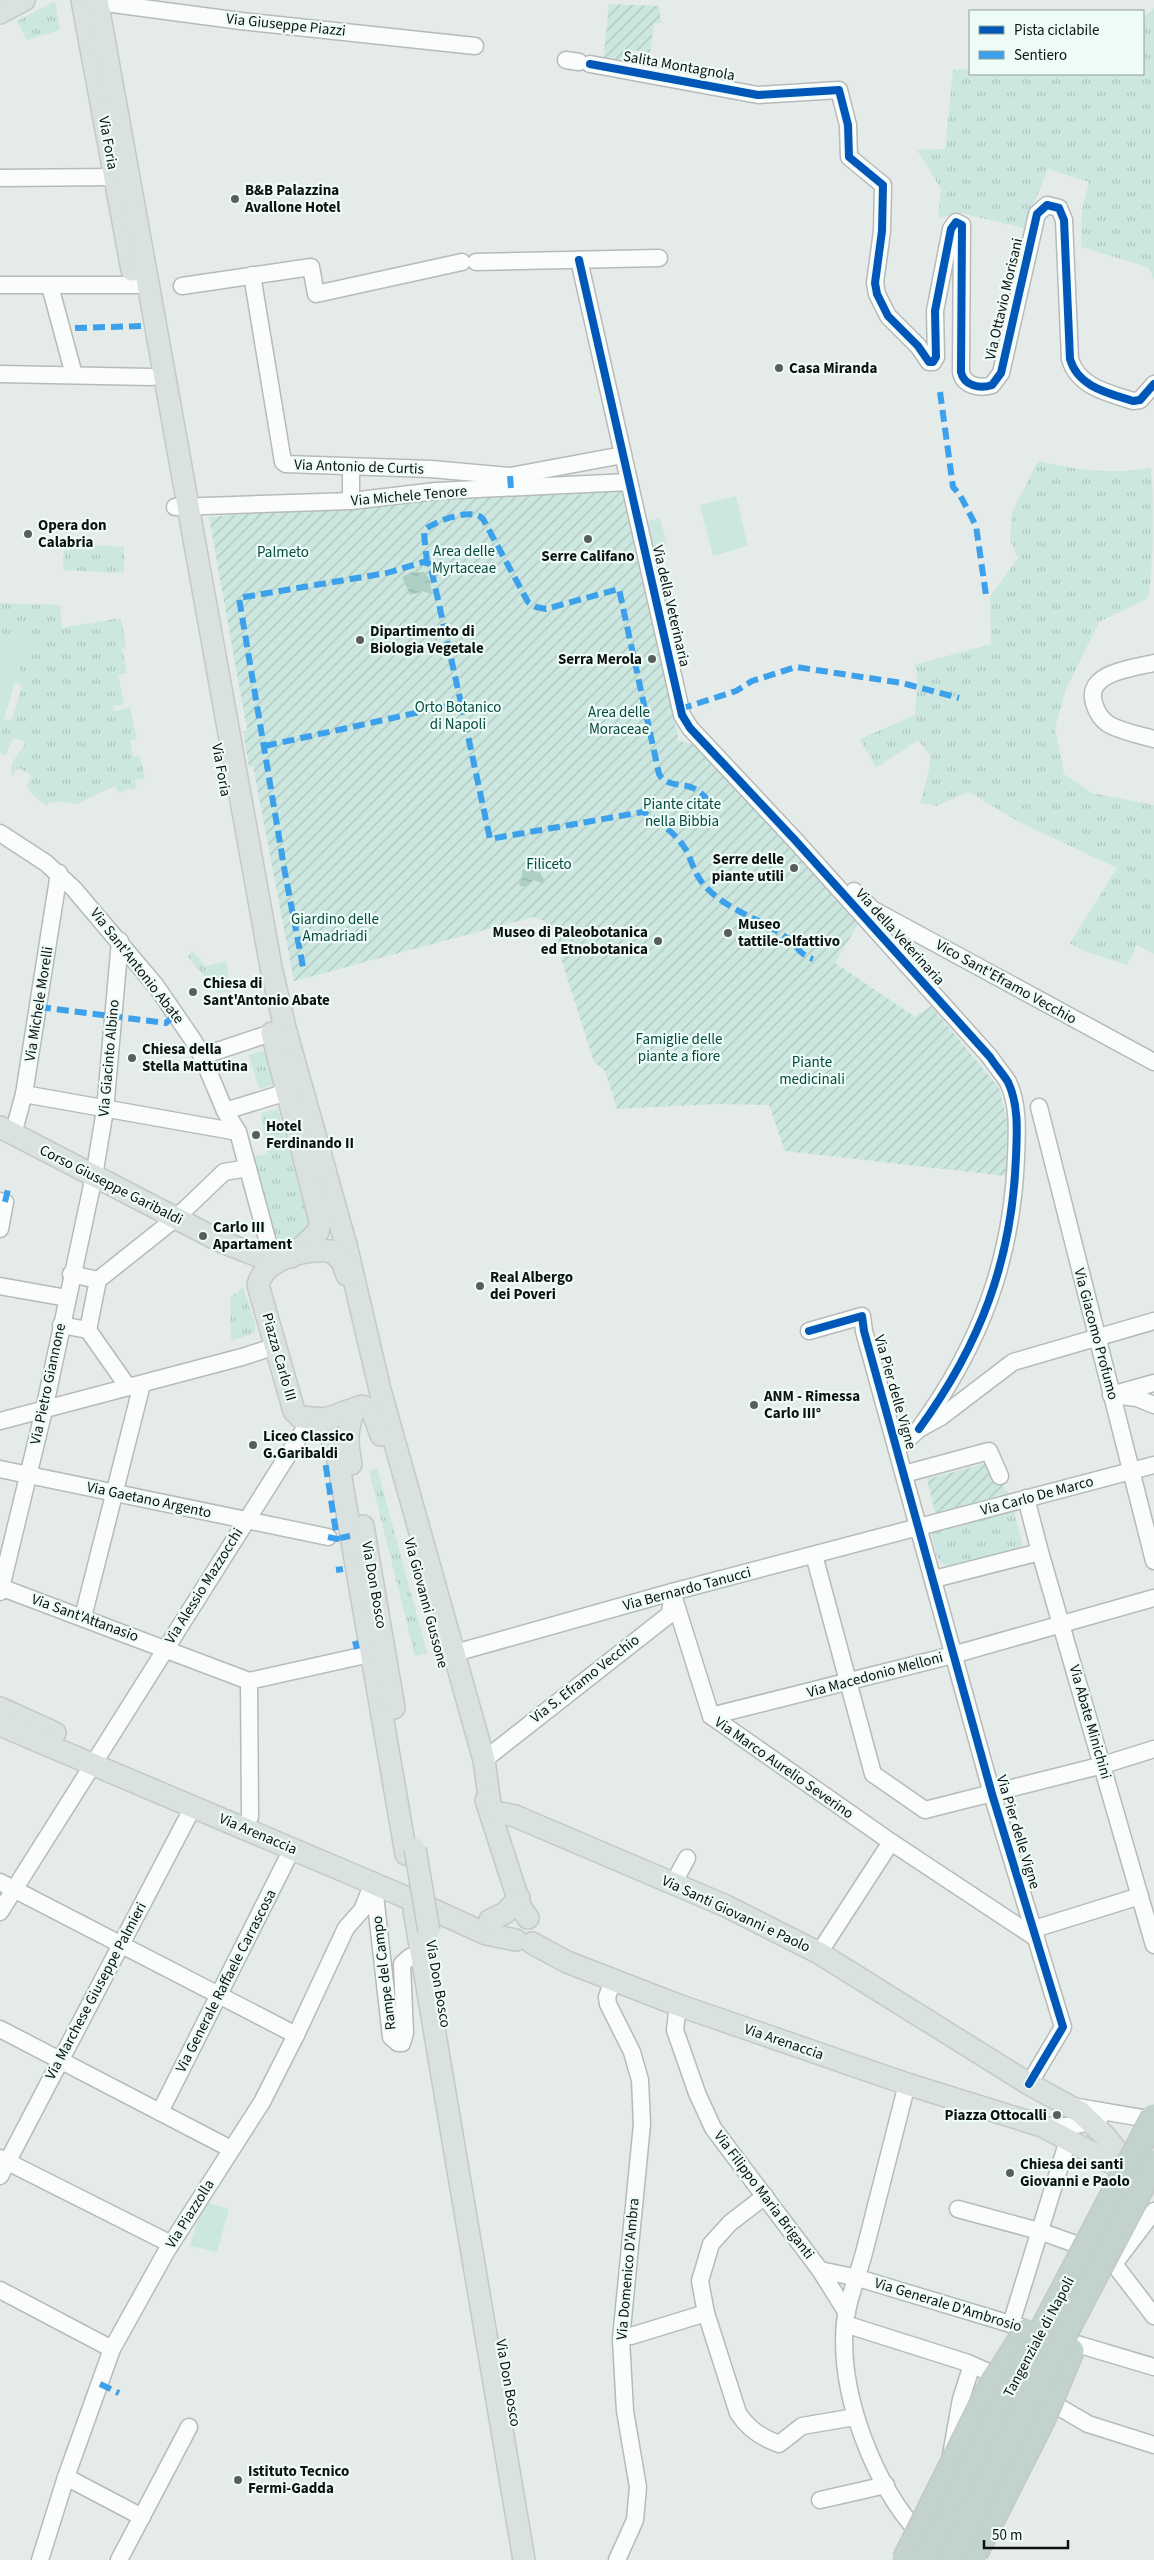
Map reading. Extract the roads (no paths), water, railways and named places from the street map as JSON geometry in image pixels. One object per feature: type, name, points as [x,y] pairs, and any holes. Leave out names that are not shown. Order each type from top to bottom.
[{"type":"highway","name":"Tangenziale di Napoli","points":[[928,2560],[977,2455],[1154,2118]]},
{"type":"highway","name":"Tangenziale di Napoli","points":[[950,2560],[987,2483],[1120,2228],[1149,2177]]},
{"type":"highway","points":[[975,2553],[1055,2392],[1120,2228]]},
{"type":"highway","points":[[905,2560],[992,2385],[1015,2348],[1082,2255]]},
{"type":"main road","points":[[0,13],[24,0]]},
{"type":"main road","name":"Via Foria","points":[[92,1],[114,176],[142,286],[152,378],[183,508]]},
{"type":"main road","name":"Via Foria","points":[[92,1],[183,508],[220,769],[278,1030],[295,1090]]},
{"type":"main road","points":[[258,1285],[260,1276],[279,1255],[320,1227],[295,1090]]},
{"type":"main road","points":[[295,1090],[346,1245],[380,1390],[376,1396],[355,1409],[325,1419],[312,1420]]},
{"type":"main road","name":"Corso Giuseppe Garibaldi","points":[[6,1130],[222,1242],[279,1255]]},
{"type":"main road","name":"Corso Giuseppe Garibaldi","points":[[222,1242],[258,1285]]},
{"type":"main road","points":[[279,1255],[308,1251],[331,1251],[341,1260],[356,1293]]},
{"type":"main road","name":"Piazza Carlo III","points":[[258,1285],[294,1411],[300,1417],[312,1420]]},
{"type":"main road","name":"Via Giovanni Gussone","points":[[380,1390],[448,1654],[472,1768],[491,1810]]},
{"type":"main road","name":"Via Giovanni Gussone","points":[[355,1409],[369,1408],[375,1413],[448,1654],[484,1760],[491,1810],[520,1923]]},
{"type":"main road","name":"Via Don Bosco","points":[[355,1409],[350,1420],[348,1447],[376,1594],[410,1852],[414,1910],[427,1953],[539,2560]]},
{"type":"main road","name":"Via Don Bosco","points":[[312,1420],[330,1435],[336,1449],[370,1654],[410,1852],[429,1931],[427,1953],[524,2560]]},
{"type":"main road","name":"Via Arenaccia","points":[[0,1708],[193,1807],[373,1883],[486,1934],[520,1923]]},
{"type":"main road","name":"Via Arenaccia","points":[[0,1725],[96,1758],[250,1817],[490,1920],[520,1923],[567,1962],[678,2005],[907,2084],[1042,2126],[1149,2177]]},
{"type":"main road","name":"Via Santi Giovanni e Paolo","points":[[491,1810],[515,1816],[673,1884],[776,1930],[819,1953],[1029,2084],[1070,2106],[1093,2122],[1149,2177]]},
{"type":"main road","points":[[490,1920],[504,1913],[520,1923]]},
{"type":"street","name":"Via Giuseppe Piazzi","points":[[92,1],[241,22],[475,46]]},
{"type":"street","name":"Salita Montagnola","points":[[578,62],[764,95],[839,90],[848,125],[849,157],[883,185],[882,231],[875,283],[877,294],[888,316],[924,355]]},
{"type":"street","points":[[0,178],[114,176]]},
{"type":"street","name":"Via Ottavio Morisani","points":[[924,355],[929,362],[933,362],[936,356],[935,311],[951,229],[958,222],[963,230],[961,376],[971,385],[983,387],[992,385],[998,379],[1037,214],[1043,207],[1051,205],[1059,208],[1064,215],[1070,359],[1072,367],[1081,380],[1089,385],[1133,401],[1140,400],[1154,384]]},
{"type":"street","points":[[182,286],[311,266],[316,294],[469,262],[659,258]]},
{"type":"street","name":"Via della Veterinaria","points":[[579,260],[682,715],[690,728],[794,839],[990,1058],[1008,1083],[1018,1121],[1015,1185],[1004,1251],[991,1301],[953,1380],[919,1430]]},
{"type":"street","name":"Via Antonio de Curtis","points":[[252,275],[283,462],[286,464],[432,469],[511,482],[623,455]]},
{"type":"street","points":[[0,285],[142,286]]},
{"type":"street","points":[[50,286],[74,375]]},
{"type":"street","points":[[0,374],[152,378]]},
{"type":"street","points":[[351,467],[351,501]]},
{"type":"street","name":"Via Michele Tenore","points":[[183,508],[351,501],[511,482],[629,482]]},
{"type":"street","points":[[1154,663],[1107,676],[1096,685],[1093,698],[1098,712],[1108,724],[1154,740]]},
{"type":"street","name":"Via Sant'Antonio Abate","points":[[0,833],[59,873],[120,940],[166,1000],[202,1056],[225,1111],[238,1132],[248,1168],[279,1255]]},
{"type":"street","name":"Vico Sant'Eframo Vecchio","points":[[794,839],[816,854],[872,908],[1154,1062]]},
{"type":"street","name":"Via Michele Morelli","points":[[6,1130],[24,1094],[59,873]]},
{"type":"street","name":"Via Giacinto Albino","points":[[94,1176],[105,1110],[120,940]]},
{"type":"street","points":[[202,1056],[278,1030]]},
{"type":"street","points":[[225,1111],[295,1090]]},
{"type":"street","points":[[24,1094],[105,1110],[238,1132]]},
{"type":"street","name":"Via Giacomo Profumo","points":[[1039,1107],[1095,1337],[1132,1470],[1154,1561]]},
{"type":"street","points":[[88,1330],[98,1280],[176,1218],[224,1172],[248,1168]]},
{"type":"street","name":"Via Pietro Giannone","points":[[0,1589],[44,1410],[71,1274],[94,1176]]},
{"type":"street","points":[[0,1229],[2,1202]]},
{"type":"street","points":[[71,1274],[98,1280]]},
{"type":"street","points":[[0,1286],[66,1298]]},
{"type":"street","name":"Via Pier delle Vigne","points":[[809,1331],[862,1316],[864,1331],[896,1449],[920,1528],[992,1794],[1062,2027],[1029,2084]]},
{"type":"street","points":[[896,1449],[919,1430],[941,1417],[1013,1362],[1154,1321]]},
{"type":"street","points":[[61,1325],[88,1330],[135,1385]]},
{"type":"street","points":[[0,1421],[276,1346]]},
{"type":"street","points":[[1111,1395],[1154,1384]]},
{"type":"street","points":[[83,1617],[114,1493],[135,1385]]},
{"type":"street","points":[[1111,1395],[1138,1398],[1154,1405]]},
{"type":"street","name":"Via Alessio Mazzocchi","points":[[0,1912],[7,1885],[96,1758],[246,1520],[312,1420]]},
{"type":"street","points":[[904,1474],[989,1451],[1000,1476]]},
{"type":"street","name":"Via Carlo De Marco","points":[[920,1528],[1026,1498],[1154,1466]]},
{"type":"street","name":"Via Gaetano Argento","points":[[0,1469],[328,1537]]},
{"type":"street","name":"Via Abate Minichini","points":[[1026,1498],[1154,1945]]},
{"type":"street","name":"Via Bernardo Tanucci","points":[[448,1654],[672,1592],[920,1528]]},
{"type":"street","points":[[934,1579],[1040,1552]]},
{"type":"street","points":[[814,1555],[872,1774],[925,1810],[1103,1765],[1154,1749]]},
{"type":"street","name":"Via Sant'Attanasio","points":[[0,1589],[83,1617],[249,1681]]},
{"type":"street","name":"Via Marco Aurelio Severino","points":[[672,1592],[711,1716],[891,1842],[1035,1933]]},
{"type":"street","name":"Via S. Eframo Vecchio","points":[[484,1760],[670,1614],[672,1592]]},
{"type":"street","name":"Via Macedonio Melloni","points":[[711,1716],[955,1654],[1154,1598]]},
{"type":"street","points":[[250,1817],[249,1681],[370,1654]]},
{"type":"street","name":"Via Marchese Giuseppe Palmieri","points":[[2,2165],[60,2060],[193,1807]]},
{"type":"street","points":[[819,1953],[891,1842]]},
{"type":"street","name":"Via Generale Raffaele Carrascosa","points":[[160,2112],[292,1849]]},
{"type":"street","points":[[673,1884],[686,1858]]},
{"type":"street","name":"Rampe del Campo","points":[[373,1883],[391,2037],[398,2044],[402,2042],[405,2033],[402,1964],[410,1957],[427,1953]]},
{"type":"street","name":"Via Piazzolla","points":[[40,2560],[66,2477],[112,2349],[172,2244],[262,2102],[296,2036],[346,1928],[362,1910],[373,1883]]},
{"type":"street","points":[[7,1885],[296,2036]]},
{"type":"street","points":[[1035,1933],[1140,1896]]},
{"type":"street","name":"Via Domenico D'Ambra","points":[[613,1980],[607,1997],[608,2004],[632,2052],[640,2080],[642,2124],[621,2339],[625,2411],[638,2487],[635,2520],[617,2560]]},
{"type":"street","name":"Via Filippo Maria Briganti","points":[[678,2005],[675,2030],[694,2084],[713,2128],[820,2270],[846,2318]]},
{"type":"street","points":[[0,2029],[231,2149]]},
{"type":"street","points":[[907,2084],[858,2278],[846,2318],[844,2343],[855,2417],[864,2441],[886,2485],[922,2536],[946,2560]]},
{"type":"street","points":[[1070,2106],[1154,2118]]},
{"type":"street","points":[[1042,2126],[1093,2122],[1126,2114]]},
{"type":"street","points":[[1012,2324],[1068,2140]]},
{"type":"street","points":[[2,2165],[172,2244]]},
{"type":"street","points":[[765,2196],[730,2223],[710,2244],[700,2281],[706,2313],[738,2413],[743,2421],[763,2439],[779,2444],[802,2426],[855,2417]]},
{"type":"street","points":[[958,2210],[1039,2231],[1101,2253],[1114,2264],[1154,2316]]},
{"type":"street","points":[[1114,2264],[1154,2211]]},
{"type":"street","name":"Via Filippo Maria Briganti","points":[[820,2270],[858,2278]]},
{"type":"street","name":"Via Generale D'Ambrosio","points":[[858,2278],[1154,2367]]},
{"type":"street","points":[[0,2290],[112,2349]]},
{"type":"street","points":[[631,2336],[706,2313]]},
{"type":"street","points":[[846,2318],[972,2365],[1055,2404],[1088,2424],[1154,2445]]},
{"type":"street","points":[[922,2536],[948,2480],[956,2422],[972,2365]]},
{"type":"street","points":[[119,2560],[189,2427]]},
{"type":"street","points":[[66,2477],[142,2517]]},
{"type":"street","points":[[820,2500],[886,2485]]},
{"type":"water","points":[[412,572],[424,572],[429,578],[432,594],[422,591],[410,595],[402,577]]},
{"type":"water","points":[[528,869],[540,873],[544,880],[542,883],[533,880],[525,887],[520,886],[522,870]]},
{"type":"place","name":"B&B Palazzina Avallone Hotel","points":[[235,199]]},
{"type":"place","name":"Casa Miranda","points":[[779,368]]},
{"type":"place","name":"Opera don Calabria","points":[[28,534]]},
{"type":"place","name":"Serre Califano","points":[[588,539]]},
{"type":"place","name":"Dipartimento di Biologia Vegetale","points":[[360,640]]},
{"type":"place","name":"Serra Merola","points":[[652,659]]},
{"type":"place","name":"Serre delle piante utili","points":[[794,868]]},
{"type":"place","name":"Museo tattile-olfattivo","points":[[728,933]]},
{"type":"place","name":"Museo di Paleobotanica ed Etnobotanica","points":[[658,941]]},
{"type":"place","name":"Chiesa di Sant'Antonio Abate","points":[[193,992]]},
{"type":"place","name":"Chiesa della Stella Mattutina","points":[[132,1058]]},
{"type":"place","name":"Hotel Ferdinando II","points":[[256,1135]]},
{"type":"place","name":"Carlo III Apartament","points":[[203,1236]]},
{"type":"place","name":"Real Albergo dei Poveri","points":[[480,1286]]},
{"type":"place","name":"ANM - Rimessa Carlo III°","points":[[754,1405]]},
{"type":"place","name":"Liceo Classico G.Garibaldi","points":[[253,1445]]},
{"type":"place","name":"Piazza Ottocalli","points":[[1057,2115]]},
{"type":"place","name":"Chiesa dei santi Giovanni e Paolo","points":[[1010,2173]]},
{"type":"place","name":"Istituto Tecnico Fermi-Gadda","points":[[238,2480]]},
{"type":"park label","name":"Palmeto","points":[[283,552]]},
{"type":"park label","name":"Area delle Myrtaceae","points":[[464,560]]},
{"type":"park label","name":"Orto Botanico di Napoli","points":[[458,716]]},
{"type":"park label","name":"Area delle Moraceae","points":[[619,720]]},
{"type":"park label","name":"Piante citate nella Bibbia","points":[[682,812]]},
{"type":"park label","name":"Filiceto","points":[[549,864]]},
{"type":"park label","name":"Giardino delle Amadriadi","points":[[335,928]]},
{"type":"park label","name":"Famiglie delle piante a fiore","points":[[679,1048]]},
{"type":"park label","name":"Piante medicinali","points":[[812,1070]]}]
